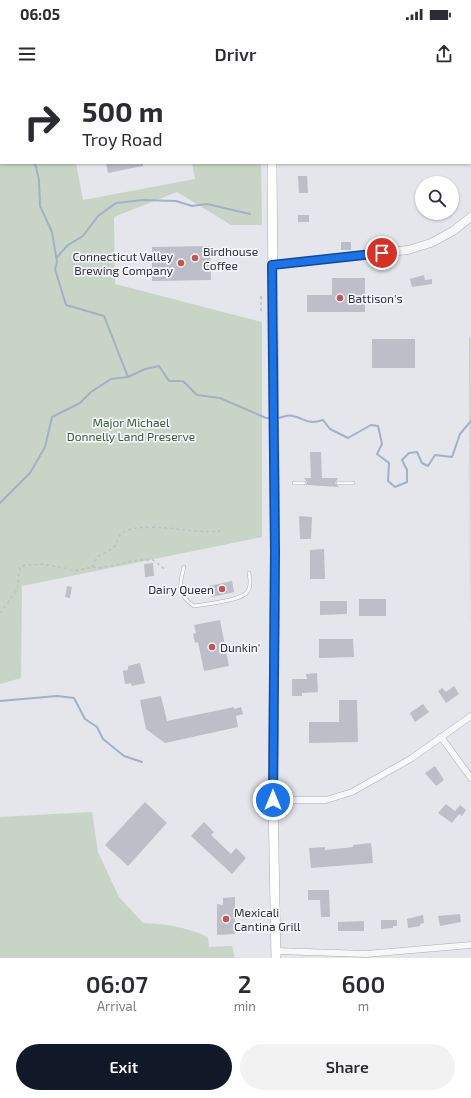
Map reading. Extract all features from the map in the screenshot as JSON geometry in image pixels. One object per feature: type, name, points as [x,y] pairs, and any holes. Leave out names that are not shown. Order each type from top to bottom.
[{"type":"main road","points":[[272,164],[274,413],[273,800],[276,955]]},
{"type":"street","points":[[272,265],[408,250],[431,243],[453,231],[471,217]]},
{"type":"street","points":[[273,800],[326,800],[352,792],[412,758],[471,716]]},
{"type":"street","points":[[441,737],[471,778]]},
{"type":"street","points":[[276,955],[366,954],[471,944]]},
{"type":"lane","points":[[294,483],[304,483]]},
{"type":"lane","points":[[338,483],[353,483]]},
{"type":"lane","points":[[184,567],[180,585],[182,595],[186,601],[194,606],[226,601],[244,596],[248,592],[250,586],[249,573]]},
{"type":"path","points":[[261,296],[261,312]]},
{"type":"path","points":[[92,567],[98,557],[115,546],[121,534],[129,529],[196,530],[208,533],[220,531]]},
{"type":"path","points":[[0,613],[17,590],[20,568],[25,565],[45,564],[51,566],[61,566],[74,571],[92,567],[100,568],[121,563],[153,560],[166,570]]},
{"type":"green space","name":"Major Michael Donnelly Land Preserve","points":[[0,164],[76,164],[83,200],[195,179],[192,164],[261,164],[262,225],[231,225],[177,192],[114,217],[115,284],[262,322],[262,537],[22,586],[21,678],[0,684]]},
{"type":"green space","points":[[469,336],[471,339],[470,649]]},
{"type":"green space","points":[[92,812],[98,852],[119,897],[143,923],[160,924],[192,931],[208,937],[209,947],[232,946],[235,958],[0,958],[0,817]]},
{"type":"building","points":[[106,164],[143,164],[143,166],[108,173]]},
{"type":"building","points":[[298,176],[307,176],[308,193],[299,193]]},
{"type":"building","points":[[298,215],[309,215],[309,222],[298,222]]},
{"type":"building","points":[[341,242],[351,242],[351,250],[341,250]]},
{"type":"building","name":"Connecticut Valley Brewing Company","points":[[210,246],[211,280],[152,281],[152,247]]},
{"type":"building","points":[[424,275],[425,280],[432,279],[432,284],[412,287],[410,279]]},
{"type":"building","points":[[332,278],[365,278],[365,312],[307,312],[307,295],[332,295]]},
{"type":"building","points":[[372,339],[415,339],[415,368],[372,368]]},
{"type":"building","points":[[310,452],[321,452],[322,478],[338,478],[335,483],[339,487],[306,485],[307,482],[304,478],[311,478]]},
{"type":"building","points":[[299,516],[312,517],[311,539],[300,539]]},
{"type":"building","points":[[324,549],[325,579],[310,579],[310,550]]},
{"type":"building","points":[[153,563],[154,576],[145,577],[144,564]]},
{"type":"building","name":"Dairy Queen","points":[[232,581],[234,592],[212,597],[209,586]]},
{"type":"building","points":[[67,586],[72,587],[70,598],[65,597]]},
{"type":"building","points":[[359,599],[386,599],[386,616],[359,616]]},
{"type":"building","points":[[320,601],[347,601],[347,614],[320,615]]},
{"type":"building","points":[[220,620],[229,666],[204,671],[198,642],[195,643],[193,634],[196,633],[194,625]]},
{"type":"building","points":[[319,639],[353,639],[354,657],[319,658]]},
{"type":"building","points":[[140,663],[145,683],[132,686],[131,683],[125,684],[123,671],[128,670],[128,666]]},
{"type":"building","points":[[317,673],[318,692],[302,693],[302,696],[292,696],[292,679],[307,679],[306,674]]},
{"type":"building","points":[[454,686],[459,694],[446,703],[438,691],[442,688],[446,692]]},
{"type":"building","points":[[161,696],[167,721],[234,707],[234,709],[241,707],[243,714],[236,716],[238,727],[165,743],[146,729],[140,700]]},
{"type":"building","points":[[339,700],[357,700],[358,742],[309,743],[309,722],[339,722]]},
{"type":"building","points":[[423,704],[429,712],[415,722],[410,713]]},
{"type":"building","points":[[435,766],[444,780],[436,786],[425,773]]},
{"type":"building","points":[[145,802],[167,823],[128,866],[105,845]]},
{"type":"building","points":[[446,804],[455,811],[460,805],[466,810],[462,816],[459,814],[452,823],[438,813]]},
{"type":"building","points":[[204,822],[214,832],[211,835],[231,854],[236,848],[246,858],[232,874],[191,836]]},
{"type":"building","points":[[371,843],[373,863],[311,868],[309,848],[325,847],[325,850],[353,847],[353,845]]},
{"type":"building","points":[[308,890],[329,890],[330,917],[321,917],[320,900],[308,900]]},
{"type":"building","name":"Mexicali Cantina Grill","points":[[235,897],[235,934],[217,935],[217,904],[223,905],[223,898]]},
{"type":"building","points":[[460,914],[461,922],[440,926],[438,916]]},
{"type":"building","points":[[423,915],[424,923],[420,924],[420,926],[408,928],[407,919]]},
{"type":"building","points":[[381,920],[397,920],[397,926],[393,926],[393,928],[381,929]]},
{"type":"building","points":[[364,921],[364,931],[338,931],[338,922]]},
{"type":"waterway","points":[[35,164],[39,180],[40,206],[52,232],[57,262],[55,269],[66,305],[104,316],[128,377]]},
{"type":"waterway","points":[[57,257],[68,245],[83,236],[98,216],[116,203],[143,200],[176,201],[192,206],[207,204],[250,214]]},
{"type":"waterway","points":[[0,503],[30,473],[45,447],[52,417],[80,403],[91,392],[111,379],[128,377],[145,369],[159,366],[169,381],[183,381],[197,395],[220,398],[266,418],[270,418]]},
{"type":"waterway","points":[[277,418],[291,416],[310,422],[323,420],[330,429],[348,438],[371,425],[378,426],[382,444],[377,454],[389,463],[388,481],[395,487],[407,482],[407,470],[402,460],[409,453],[417,452],[422,463],[428,466],[435,455],[452,457],[460,434],[471,421]]},
{"type":"waterway","points":[[0,701],[57,696],[74,698],[85,719],[97,727],[103,739],[124,756],[142,762]]},
{"type":"place","name":"Birdhouse Coffee","points":[[195,258]]},
{"type":"place","name":"Connecticut Valley Brewing Company","points":[[181,263]]},
{"type":"place","name":"Battison's","points":[[340,298]]},
{"type":"place","name":"Dairy Queen","points":[[222,589]]},
{"type":"place","name":"Dunkin'","points":[[212,647]]},
{"type":"place","name":"Mexicali Cantina Grill","points":[[226,919]]},
{"type":"route","points":[[273,800],[275,551],[272,265],[303,263],[382,253]]}]
